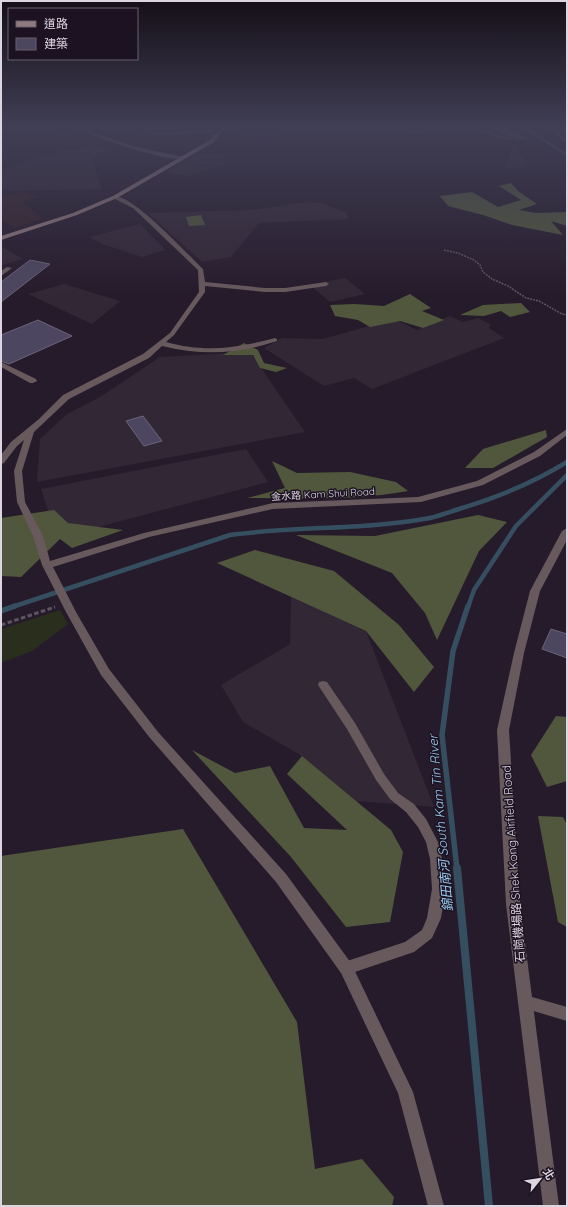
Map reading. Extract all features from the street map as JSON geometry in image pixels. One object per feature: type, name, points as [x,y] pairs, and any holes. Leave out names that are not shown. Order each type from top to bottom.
[{"type":"main road","points":[[1,238],[75,214],[115,197],[138,183]]},
{"type":"street","points":[[1,461],[14,444],[66,397],[146,356],[172,334],[202,292],[201,270],[135,207],[115,197]]},
{"type":"street","points":[[1,274],[9,268]]},
{"type":"street","points":[[202,284],[265,290],[284,290],[326,284]]},
{"type":"street","points":[[160,344],[194,351],[229,350],[248,348],[275,340]]},
{"type":"street","points":[[1,364],[33,381]]},
{"type":"street","points":[[30,431],[18,471],[21,502],[38,536],[47,565],[69,608],[105,672],[154,735],[281,878],[346,968],[405,1092],[436,1206]]},
{"type":"street","name":"金水路 Kam Shui Road","points":[[47,565],[147,535],[273,506],[418,500],[480,483],[537,454],[567,431]]},
{"type":"street","name":"石崗機場路 Shek Kong Airfield Road","points":[[551,1206],[513,904],[503,730],[519,653],[535,591],[567,531]]},
{"type":"street","points":[[323,685],[351,726],[380,777],[394,796],[410,808],[422,823],[432,842],[436,859],[439,889],[434,918],[427,934],[409,947],[346,968]]},
{"type":"street","points":[[525,1002],[567,1014]]},
{"type":"path","points":[[444,250],[458,253],[474,260],[483,272],[492,279],[508,286],[526,298],[539,301],[562,314],[567,315]]},
{"type":"path","points":[[1,625],[69,608]]},
{"type":"shaded area","points":[[1,183],[100,183],[102,189],[8,191],[1,188]]},
{"type":"shaded area","points":[[24,192],[38,197],[23,202],[43,219],[14,228],[1,219],[1,196]]},
{"type":"shaded area","points":[[308,202],[321,203],[345,212],[349,219],[259,223],[231,257],[202,262],[148,213],[252,210]]},
{"type":"shaded area","points":[[140,224],[165,250],[142,257],[105,245],[89,237]]},
{"type":"shaded area","points":[[1,246],[23,259],[1,265]]},
{"type":"shaded area","points":[[345,278],[365,294],[330,302],[310,285]]},
{"type":"shaded area","points":[[64,284],[120,301],[92,324],[28,294]]},
{"type":"shaded area","points":[[450,316],[463,322],[478,318],[490,324],[489,328],[504,338],[372,389],[354,378],[324,386],[264,348],[282,338],[323,339],[394,319],[417,330]]},
{"type":"shaded area","points":[[250,352],[305,432],[37,482],[40,439],[67,414],[100,397],[160,357]]},
{"type":"shaded area","points":[[246,449],[268,482],[57,538],[41,489]]},
{"type":"shaded area","points":[[291,597],[366,631],[434,807],[356,801],[302,756],[243,722],[221,685],[290,644]]},
{"type":"green space","points":[[511,183],[518,191],[537,204],[519,210],[536,213],[567,212],[567,226],[551,221],[563,235],[512,225],[483,215],[448,206],[440,196],[472,192],[498,207],[521,200],[499,186]]},
{"type":"green space","points":[[201,215],[205,225],[189,226],[186,217]]},
{"type":"green space","points":[[410,294],[431,308],[422,311],[444,320],[423,328],[400,321],[370,327],[358,320],[335,316],[330,305],[354,304],[384,306]]},
{"type":"green space","points":[[521,303],[530,312],[510,317],[501,311],[484,316],[460,315],[483,305]]},
{"type":"green space","points":[[244,343],[258,350],[264,363],[287,368],[276,372],[260,368],[253,355],[223,355]]},
{"type":"green space","points":[[546,430],[547,437],[493,468],[465,468],[483,449]]},
{"type":"green space","points":[[272,461],[297,473],[350,472],[396,482],[408,491],[348,498],[247,498],[285,488]]},
{"type":"green space","points":[[54,510],[68,523],[123,530],[72,548],[60,539],[21,577],[1,576],[1,518]]},
{"type":"green space","points":[[478,515],[507,522],[479,551],[437,640],[425,613],[392,573],[296,535],[375,536]]},
{"type":"green space","points":[[255,550],[334,571],[399,625],[434,667],[414,692],[366,631],[217,563]]},
{"type":"green space","points":[[60,610],[68,624],[32,651],[1,663],[1,629]]},
{"type":"green space","points":[[556,716],[567,717],[567,781],[547,787],[531,755]]},
{"type":"green space","points":[[192,750],[235,773],[270,766],[304,828],[347,830],[287,774],[302,756],[391,830],[403,852],[390,922],[346,927],[291,857]]},
{"type":"green space","points":[[538,816],[563,817],[567,825],[567,927],[558,922]]},
{"type":"green space","points":[[183,829],[297,1022],[315,1169],[362,1159],[394,1197],[392,1206],[1,1206],[1,856]]},
{"type":"building","points":[[30,260],[50,264],[1,302],[1,282]]},
{"type":"building","points":[[38,320],[72,336],[9,364],[1,361],[1,335]]},
{"type":"building","points":[[143,416],[162,441],[144,446],[126,421]]},
{"type":"building","points":[[551,629],[567,634],[567,658],[542,649]]},
{"type":"waterway","points":[[15,606],[230,535],[280,530],[405,522],[433,517],[487,500],[514,489],[541,477],[567,462]]},
{"type":"waterway","name":"錦田南河 South Kam Tin River","points":[[468,607],[474,590],[516,526],[567,475]]},
{"type":"waterway","points":[[1,611],[15,606]]},
{"type":"waterway","name":"錦田南河 South Kam Tin River","points":[[457,869],[442,735],[453,651],[468,606]]},
{"type":"waterway","name":"錦田南河 South Kam Tin River","points":[[457,868],[489,1206]]}]
